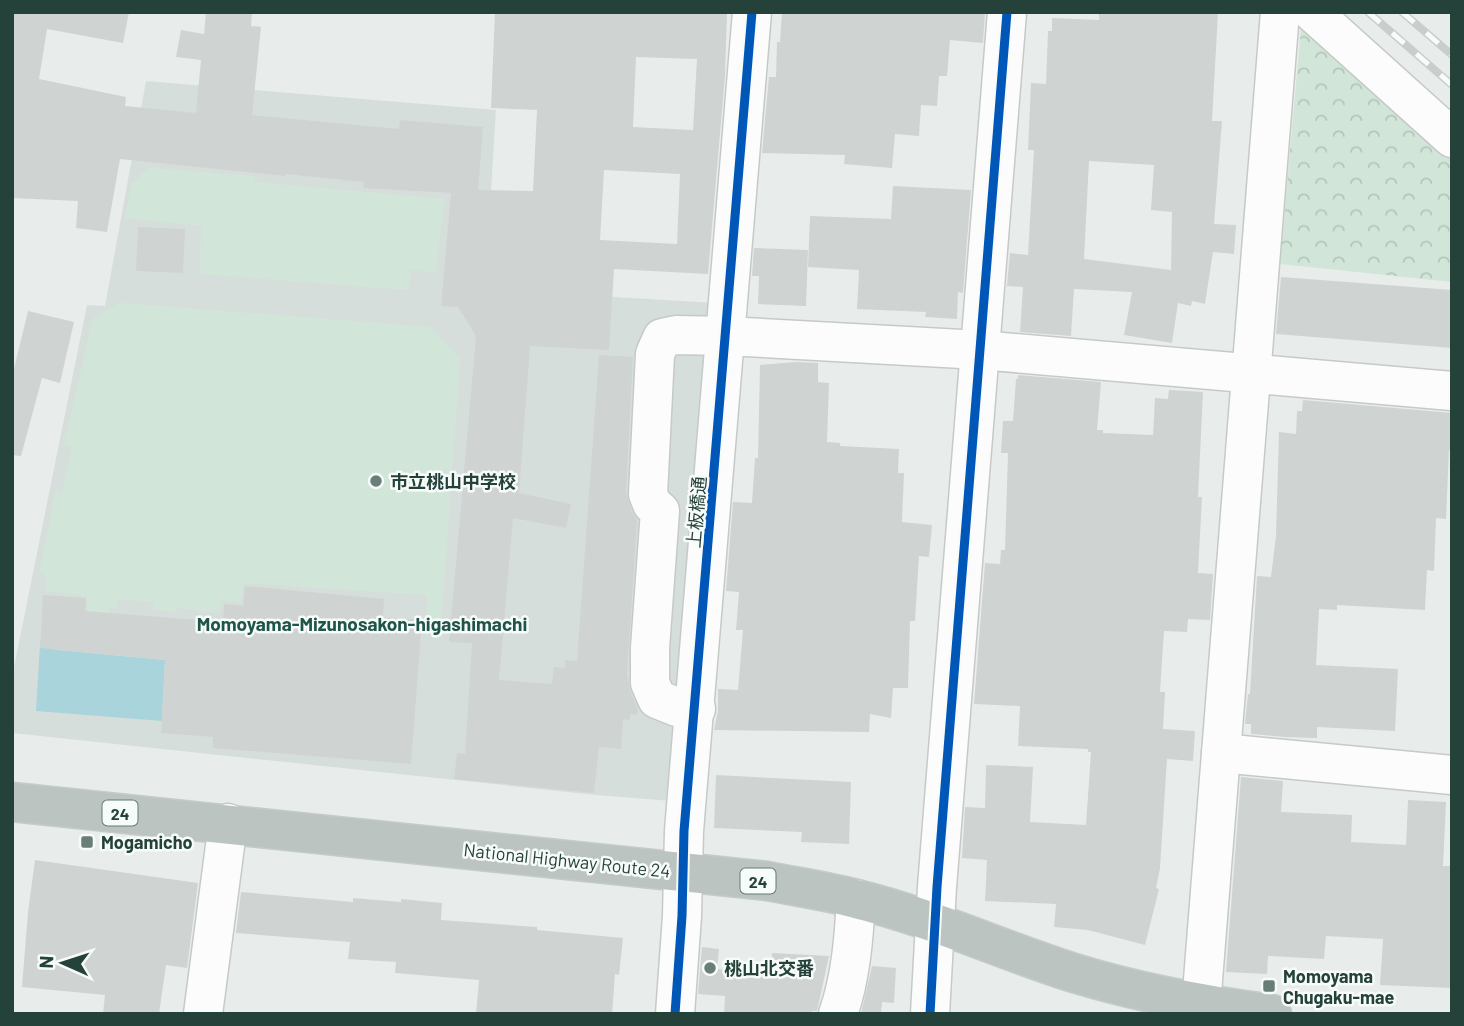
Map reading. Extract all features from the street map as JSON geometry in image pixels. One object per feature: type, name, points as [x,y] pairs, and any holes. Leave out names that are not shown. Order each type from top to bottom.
[{"type":"highway","name":"National Highway Route 24","points":[[12,802],[767,881],[856,899],[936,924],[1074,973],[1151,1004],[1201,1005],[1272,1014]]},
{"type":"street","name":"上板橋通","points":[[675,1014],[684,831],[752,12]]},
{"type":"street","points":[[930,1014],[937,887],[1007,12]]},
{"type":"street","points":[[1201,1005],[1280,12]]},
{"type":"street","points":[[1312,12],[1452,138]]},
{"type":"street","points":[[696,709],[677,707],[657,699],[650,683],[649,648],[660,511],[652,504],[648,494],[655,354],[662,338],[676,335],[727,336],[980,350],[1452,391]]},
{"type":"street","points":[[1221,754],[1452,775]]},
{"type":"street","points":[[203,1014],[228,823]]},
{"type":"street","points":[[838,1014],[843,1001],[853,940],[856,899]]},
{"type":"shaded area","name":"市立桃山中学校","points":[[146,81],[496,110],[485,289],[714,303],[671,801],[12,733],[12,677],[87,305],[105,306]]},
{"type":"green space","points":[[1313,24],[1452,148],[1452,282],[1280,264],[1301,28]]},
{"type":"green space","points":[[149,168],[254,176],[254,182],[445,199],[435,273],[411,270],[408,290],[200,274],[201,226],[125,218],[131,184]]},
{"type":"green space","points":[[120,303],[430,327],[460,358],[441,624],[426,623],[427,595],[243,583],[241,602],[221,600],[219,613],[178,608],[174,612],[153,610],[153,602],[118,599],[117,608],[110,608],[108,632],[86,631],[87,596],[46,591],[47,579],[40,570],[55,491],[62,493],[72,447],[64,444],[93,319]]},
{"type":"water","points":[[40,644],[57,650],[165,660],[162,721],[36,711]]},
{"type":"building","points":[[12,12],[129,12],[123,43],[47,29],[39,79],[126,97],[125,106],[196,113],[201,60],[176,57],[181,30],[204,34],[206,12],[252,12],[251,26],[261,27],[252,115],[399,129],[400,120],[483,127],[478,190],[533,191],[537,110],[491,108],[495,12],[727,12],[725,75],[708,274],[614,269],[609,350],[530,346],[519,493],[571,504],[566,528],[513,518],[499,680],[552,684],[554,667],[565,668],[565,660],[577,661],[599,355],[633,357],[626,493],[637,520],[627,674],[630,691],[638,709],[637,715],[630,714],[630,720],[623,719],[621,749],[599,747],[594,793],[454,779],[457,753],[465,754],[472,643],[449,642],[476,336],[458,307],[441,306],[451,193],[363,188],[364,182],[120,159],[107,232],[76,228],[78,201],[12,198]],"holes":[[[636,57],[697,59],[693,130],[633,127]],[[604,170],[680,174],[677,244],[600,240]]]},
{"type":"building","points":[[782,12],[985,12],[983,43],[950,40],[947,76],[939,76],[937,106],[921,105],[919,136],[895,134],[892,168],[844,164],[845,155],[762,153],[769,77],[776,77],[777,42],[780,42]]},
{"type":"building","points":[[1099,12],[1218,12],[1212,121],[1222,121],[1214,224],[1236,225],[1234,254],[1213,252],[1205,304],[1192,301],[1191,306],[1178,303],[1172,343],[1124,335],[1132,292],[1074,289],[1071,336],[1020,332],[1023,287],[1007,286],[1010,253],[1028,255],[1034,150],[1028,150],[1031,83],[1046,84],[1048,31],[1052,31],[1052,18],[1099,20]],"holes":[[[1089,161],[1154,165],[1151,210],[1172,212],[1171,270],[1084,259]]]},
{"type":"building","points":[[893,186],[971,190],[963,293],[958,292],[957,319],[925,317],[926,312],[857,309],[859,270],[808,267],[810,216],[891,219]]},
{"type":"building","points":[[138,227],[185,229],[183,273],[136,271]]},
{"type":"building","points":[[754,248],[808,250],[806,306],[758,304],[759,276],[752,276]]},
{"type":"building","points":[[1281,277],[1452,290],[1452,348],[1276,334]]},
{"type":"building","points":[[28,311],[74,322],[60,383],[42,378],[21,456],[12,455],[12,377]]},
{"type":"building","points":[[818,363],[818,382],[829,383],[827,442],[840,443],[840,446],[899,449],[898,473],[904,473],[902,522],[932,525],[929,557],[919,556],[915,621],[910,621],[908,688],[893,688],[891,718],[870,714],[869,732],[714,730],[718,711],[718,689],[738,690],[743,630],[736,630],[739,592],[726,591],[733,502],[752,503],[755,458],[758,458],[760,365]]},
{"type":"building","points":[[1018,375],[1101,382],[1097,430],[1103,430],[1103,433],[1153,435],[1155,398],[1168,399],[1169,390],[1203,392],[1198,573],[1213,574],[1210,620],[1188,619],[1187,632],[1164,631],[1160,692],[1165,692],[1163,729],[1195,731],[1193,761],[1167,759],[1160,868],[1156,888],[1159,889],[1145,945],[1088,930],[1054,927],[1056,904],[985,901],[987,860],[962,858],[965,807],[985,808],[986,765],[1033,767],[1030,822],[1086,825],[1091,752],[1088,752],[1088,749],[1018,746],[1020,706],[974,704],[985,563],[1000,564],[1001,550],[1005,550],[1008,453],[1001,453],[1003,421],[1013,421]]},
{"type":"building","points":[[1303,400],[1452,413],[1446,519],[1436,518],[1434,571],[1427,570],[1425,610],[1337,605],[1337,610],[1319,609],[1316,665],[1398,669],[1395,731],[1317,727],[1317,738],[1285,737],[1251,734],[1251,724],[1245,724],[1250,694],[1257,576],[1271,577],[1276,536],[1279,432],[1296,434],[1297,411],[1302,411]]},
{"type":"building","points":[[245,586],[384,599],[383,617],[422,620],[411,764],[213,748],[213,737],[161,733],[165,660],[40,648],[43,595],[86,598],[85,611],[223,622],[224,604],[243,606]]},
{"type":"building","points":[[716,775],[851,782],[849,844],[801,842],[802,832],[714,828]]},
{"type":"building","points":[[1241,777],[1283,781],[1281,812],[1352,815],[1351,842],[1406,845],[1408,800],[1446,802],[1443,866],[1452,866],[1452,988],[1380,985],[1383,939],[1326,936],[1324,959],[1268,956],[1267,974],[1226,972]]},
{"type":"building","points":[[35,860],[198,883],[187,968],[166,965],[159,1014],[103,1014],[105,995],[22,987]]},
{"type":"building","points":[[241,892],[353,902],[353,898],[442,903],[441,920],[537,927],[537,930],[623,938],[619,975],[615,974],[612,1014],[476,1014],[479,980],[395,973],[396,962],[348,959],[350,942],[236,933]]},
{"type":"building","points":[[702,947],[719,949],[717,969],[771,973],[772,953],[829,956],[817,1011],[812,1011],[812,1014],[724,1014],[725,996],[698,994]]},
{"type":"building","points":[[872,966],[896,968],[894,1003],[882,1002],[881,1014],[861,1014]]},
{"type":"railway","points":[[1368,12],[1452,85]]},
{"type":"railway","points":[[1402,12],[1452,55]]},
{"type":"cycle path","points":[[675,1014],[682,916],[684,831],[752,12]]},
{"type":"cycle path","points":[[930,1014],[937,887],[1007,12]]},
{"type":"place","name":"市立桃山中学校","points":[[376,481]]},
{"type":"place","name":"Mogamicho","points":[[87,842]]},
{"type":"place","name":"桃山北交番","points":[[710,968]]},
{"type":"place","name":"Momoyama Chugaku-mae","points":[[1269,986]]},
{"type":"district","name":"Momoyama-Mizunosakon-higashimachi","points":[[362,623]]}]
